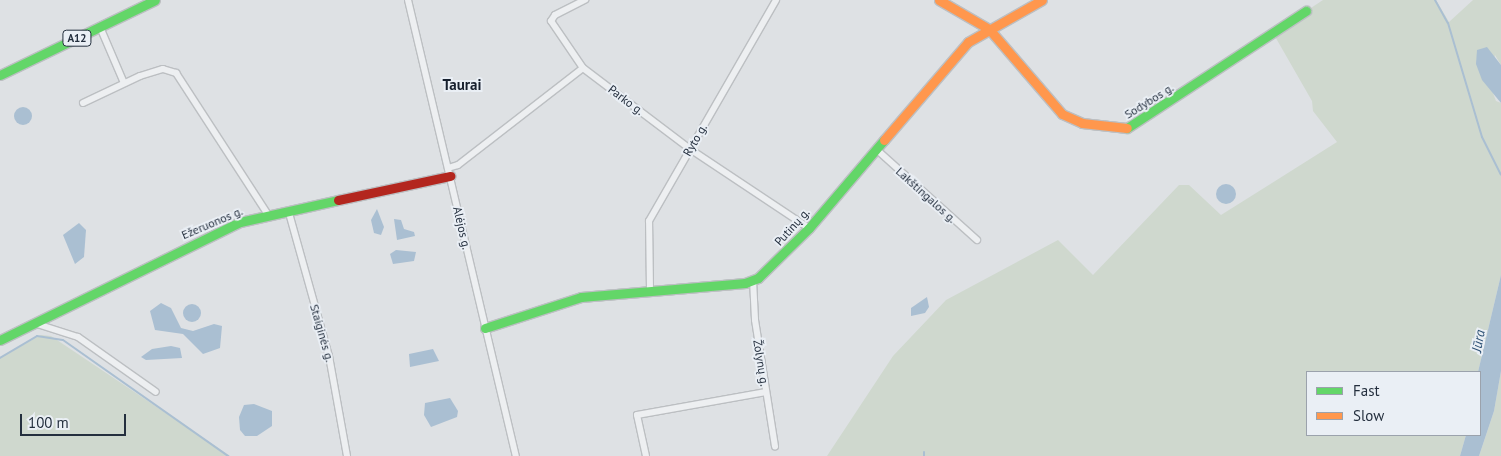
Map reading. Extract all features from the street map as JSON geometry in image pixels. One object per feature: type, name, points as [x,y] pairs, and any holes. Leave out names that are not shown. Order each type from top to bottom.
[{"type":"main road","name":"A12","points":[[0,75],[154,0]]},
{"type":"main road","name":"Sodybos g.","points":[[939,0],[989,29],[1062,114],[1082,123],[1124,130],[1306,11]]},
{"type":"main road","name":"Putinų g.","points":[[754,280],[772,267],[809,228],[960,50],[989,29],[1042,0]]},
{"type":"main road","name":"Ežeruonos g.","points":[[0,340],[228,227],[449,172]]},
{"type":"main road","points":[[485,328],[581,296],[754,280]]},
{"type":"street","name":"Alėjos g.","points":[[408,0],[516,456]]},
{"type":"street","name":"Parko g.","points":[[585,0],[555,15],[551,23],[583,68],[690,150],[809,228]]},
{"type":"street","name":"Ryto g.","points":[[650,289],[649,221],[776,0]]},
{"type":"street","points":[[100,26],[124,83]]},
{"type":"street","points":[[449,172],[583,68]]},
{"type":"street","points":[[83,103],[124,83],[163,69],[176,73],[183,80],[269,216]]},
{"type":"street","name":"Lakštingalos g.","points":[[876,149],[977,240]]},
{"type":"street","name":"Staiginės g.","points":[[289,212],[331,365],[347,456]]},
{"type":"street","name":"Žolynų g.","points":[[754,280],[755,320],[774,446]]},
{"type":"street","points":[[34,322],[78,337],[156,392]]},
{"type":"street","points":[[646,456],[637,414],[766,392]]},
{"type":"shaded area","points":[[1323,0],[1436,0],[1449,22],[1473,0],[1501,0],[1501,65],[1495,55],[1490,85],[1496,101],[1501,103],[1501,275],[1478,371],[1306,371],[1306,436],[1466,436],[1460,456],[827,456],[893,356],[946,300],[1058,240],[1093,275],[1179,185],[1189,185],[1221,215],[1337,142],[1313,111],[1312,101],[1273,33]]},
{"type":"shaded area","points":[[41,335],[51,336],[230,456],[0,456],[0,358]]},
{"type":"shaded area","points":[[1501,371],[1501,456],[1479,456],[1494,411]]},
{"type":"water","points":[[1487,47],[1501,65],[1501,103],[1482,80],[1476,64],[1477,50]]},
{"type":"water","points":[[19,107],[27,107],[32,112],[30,123],[19,125],[14,120],[14,112]]},
{"type":"water","points":[[1226,184],[1233,187],[1236,194],[1233,201],[1226,204],[1219,201],[1216,194],[1219,187]]},
{"type":"water","points":[[377,209],[384,227],[381,235],[374,233],[371,220]]},
{"type":"water","points":[[394,219],[401,220],[404,229],[414,232],[415,236],[397,240]]},
{"type":"water","points":[[79,223],[86,230],[84,257],[75,264],[63,235]]},
{"type":"water","points":[[396,250],[416,252],[414,261],[393,264],[390,254]]},
{"type":"water","points":[[1501,275],[1501,371],[1494,411],[1479,456],[1460,456],[1466,436],[1481,436],[1481,371],[1478,371]]},
{"type":"water","points":[[927,297],[929,307],[925,313],[911,316],[911,308]]},
{"type":"water","points":[[161,303],[171,308],[181,328],[193,331],[214,324],[222,326],[220,348],[203,354],[183,334],[155,330],[150,311]]},
{"type":"water","points":[[192,304],[200,309],[201,313],[196,321],[192,322],[184,317],[183,313],[188,305]]},
{"type":"water","points":[[171,346],[180,348],[182,358],[146,360],[141,357],[152,349]]},
{"type":"water","points":[[433,349],[439,361],[410,367],[409,354]]},
{"type":"water","points":[[450,398],[458,411],[457,417],[431,427],[424,415],[425,403]]},
{"type":"water","points":[[254,404],[272,411],[272,426],[257,436],[245,436],[240,430],[239,417],[244,405]]},
{"type":"waterway","points":[[1435,0],[1448,23],[1482,137],[1501,175]]},
{"type":"waterway","points":[[0,358],[37,336],[63,340],[228,456]]},
{"type":"traffic: fast","points":[[0,75],[155,0]]},
{"type":"traffic: fast","points":[[1127,128],[1306,11]]},
{"type":"traffic: fast","points":[[485,328],[581,297],[745,283],[758,278],[809,228],[884,140]]},
{"type":"traffic: fast","points":[[0,340],[240,222],[338,200]]},
{"type":"traffic: slow","points":[[939,0],[989,29],[1062,114],[1082,123],[1127,128]]},
{"type":"traffic: slow","points":[[884,140],[968,42],[1042,0]]},
{"type":"traffic: jam","points":[[338,200],[450,176]]},
{"type":"district","name":"Taurai","points":[[462,85]]},
{"type":"water label","name":"Jūra","points":[[1478,341]]}]
